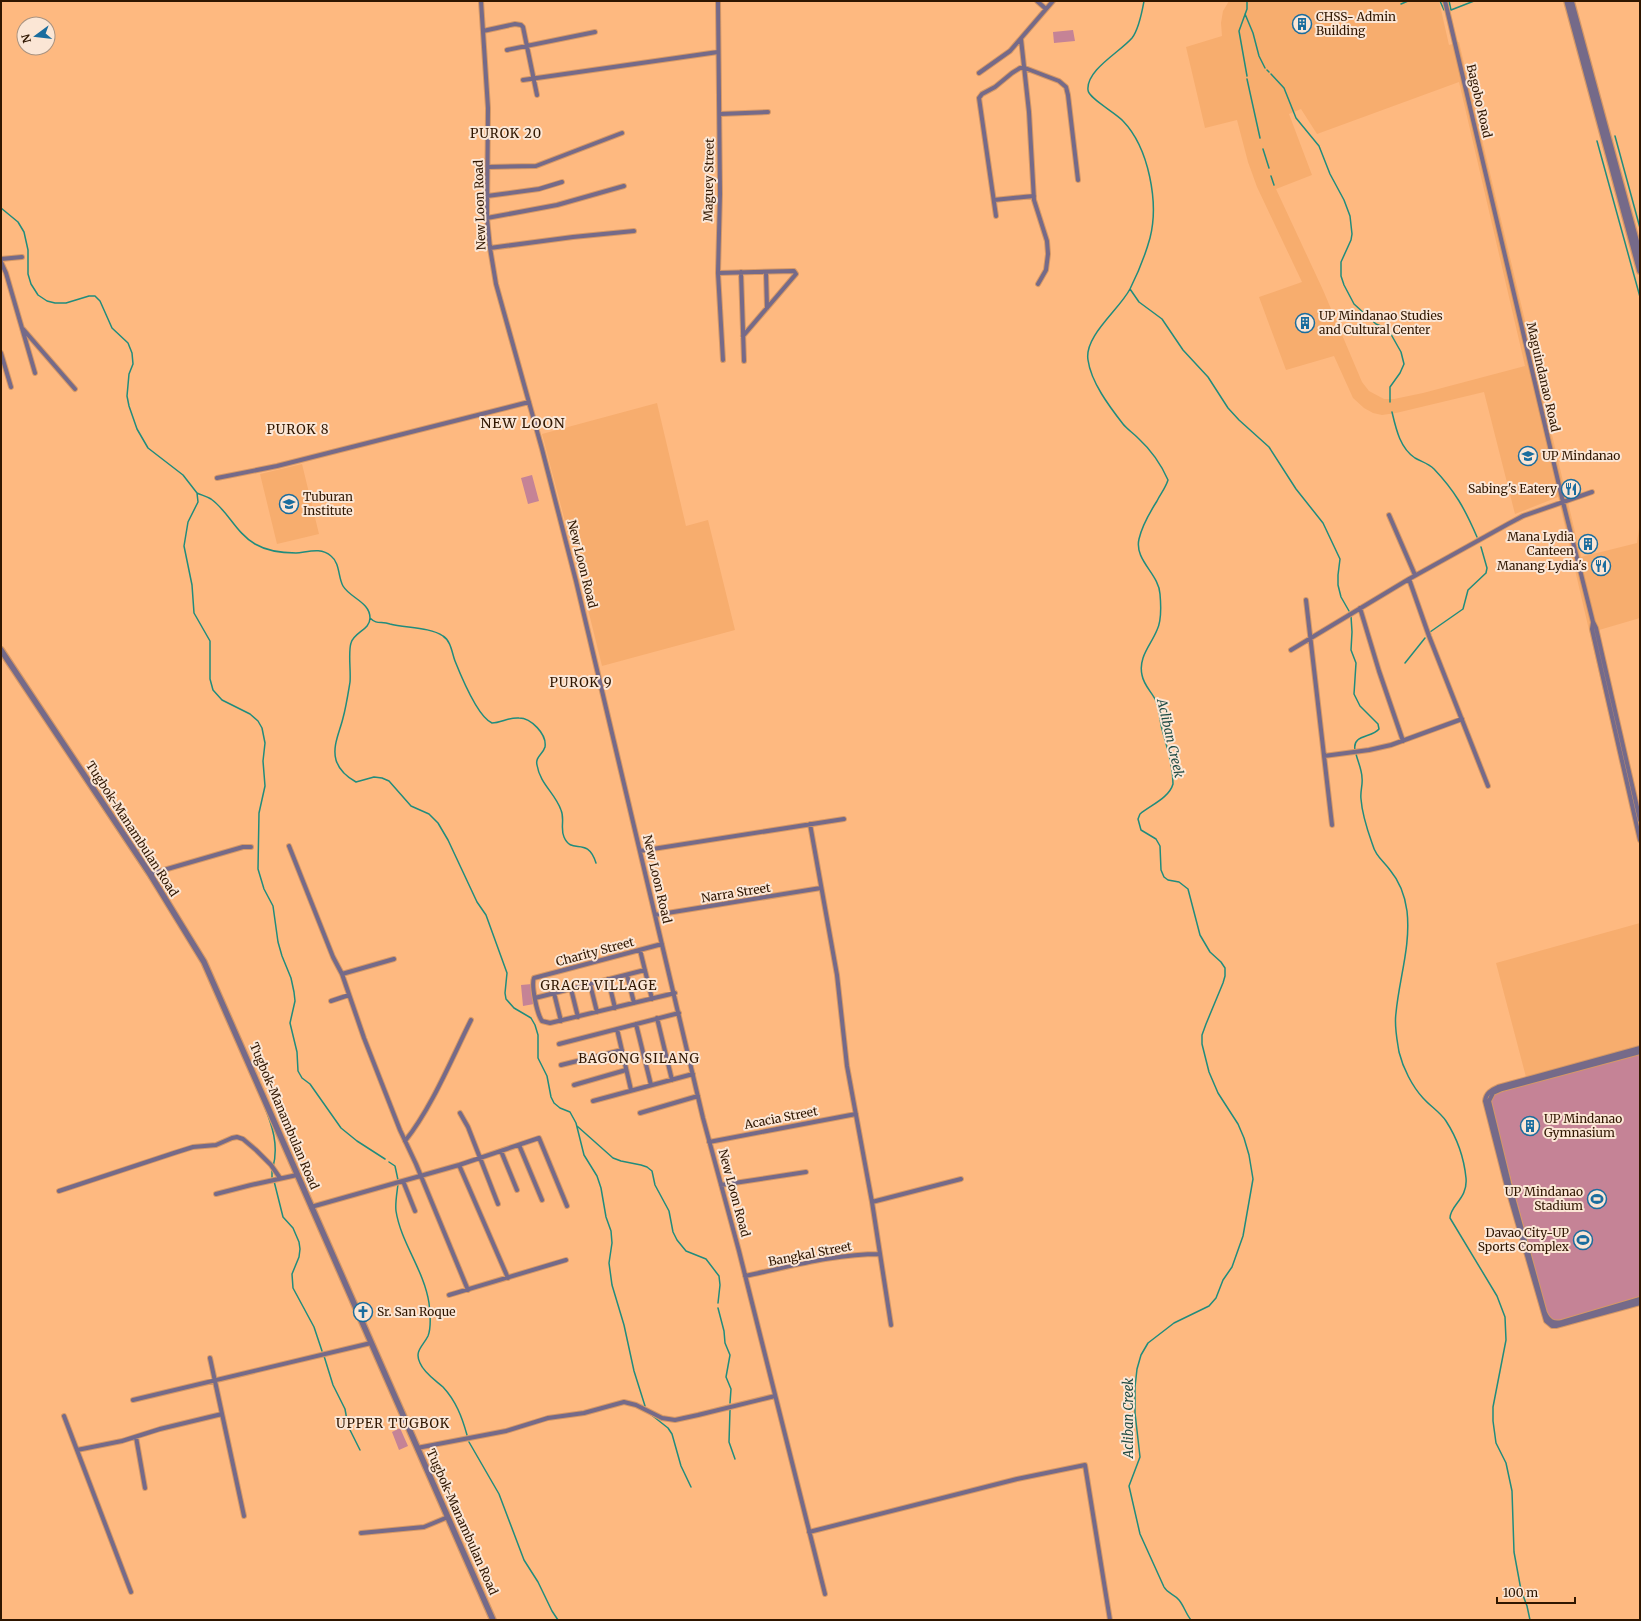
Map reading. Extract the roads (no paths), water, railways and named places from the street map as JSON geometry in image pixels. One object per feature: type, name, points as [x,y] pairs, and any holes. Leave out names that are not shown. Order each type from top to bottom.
[{"type":"street","name":"New Loon Road","points":[[481,1],[488,108],[487,218],[496,284],[576,581],[655,915],[675,993],[709,1142],[745,1276],[825,1594]]},
{"type":"street","name":"Maguey Street","points":[[718,1],[720,114],[718,273],[723,360]]},
{"type":"street","points":[[1037,1],[1046,10]]},
{"type":"street","points":[[979,72],[1003,57],[1021,39],[1053,1]]},
{"type":"street","name":"Bagobo Road","points":[[1445,1],[1494,206]]},
{"type":"street","points":[[1567,1],[1578,33],[1640,255]]},
{"type":"street","points":[[1571,1],[1640,271]]},
{"type":"street","points":[[483,31],[515,24],[521,25],[525,30],[537,95]]},
{"type":"street","points":[[507,50],[595,32]]},
{"type":"street","points":[[1021,39],[1030,112],[1034,196],[1036,208],[1047,241],[1048,254],[1046,270],[1038,284]]},
{"type":"street","points":[[522,80],[718,52]]},
{"type":"street","points":[[996,216],[979,98],[982,94],[995,87],[1012,73],[1025,68],[1059,81],[1066,87],[1072,116],[1078,180]]},
{"type":"street","points":[[720,114],[768,112]]},
{"type":"street","points":[[488,167],[536,166],[622,133]]},
{"type":"street","points":[[487,196],[528,191],[562,182]]},
{"type":"street","points":[[487,218],[557,205],[624,186]]},
{"type":"street","points":[[994,200],[1034,196]]},
{"type":"street","name":"Maguindanao Road","points":[[1494,206],[1563,502],[1593,622],[1598,636],[1640,820]]},
{"type":"street","points":[[490,248],[572,237],[634,231]]},
{"type":"street","points":[[22,257],[1,261],[6,273],[35,373]]},
{"type":"street","points":[[718,273],[794,271],[796,274],[743,336]]},
{"type":"street","points":[[741,272],[744,361]]},
{"type":"street","points":[[766,272],[767,308]]},
{"type":"street","points":[[22,328],[75,389]]},
{"type":"street","points":[[1,353],[3,367],[11,387]]},
{"type":"street","points":[[217,478],[277,466],[529,402]]},
{"type":"street","points":[[1290,650],[1415,575],[1513,521],[1592,492]]},
{"type":"street","points":[[1389,515],[1415,575]]},
{"type":"street","points":[[1409,579],[1426,630],[1488,786]]},
{"type":"street","points":[[1306,600],[1332,825]]},
{"type":"street","points":[[1360,608],[1379,671],[1403,741]]},
{"type":"street","name":"Maguindanao Road","points":[[1593,622],[1592,629],[1640,840]]},
{"type":"street","name":"Tugbok-Manambulan Road","points":[[1,650],[150,874],[204,962],[493,1620]]},
{"type":"street","points":[[1324,756],[1392,746],[1462,718]]},
{"type":"street","points":[[640,851],[844,819]]},
{"type":"street","points":[[810,824],[837,974],[847,1066],[872,1202],[891,1324]]},
{"type":"street","points":[[289,846],[333,957],[342,974],[364,1038],[405,1141],[468,1290]]},
{"type":"street","points":[[150,874],[243,847],[251,847]]},
{"type":"street","name":"Narra Street","points":[[655,915],[821,888]]},
{"type":"street","name":"Charity Street","points":[[535,998],[533,980],[536,978],[662,944]]},
{"type":"street","points":[[640,950],[652,999]]},
{"type":"street","points":[[342,974],[394,959]]},
{"type":"street","points":[[645,970],[535,998],[538,1014],[542,1020],[548,1023],[675,993]]},
{"type":"street","points":[[627,974],[634,1003]]},
{"type":"street","points":[[608,979],[615,1008]]},
{"type":"street","points":[[590,984],[597,1012]]},
{"type":"street","points":[[571,989],[578,1017]]},
{"type":"street","points":[[554,993],[561,1021]]},
{"type":"street","points":[[331,1000],[349,995]]},
{"type":"street","points":[[559,1044],[679,1013]]},
{"type":"street","points":[[657,1018],[672,1080]]},
{"type":"street","points":[[405,1141],[415,1128],[432,1097],[471,1020]]},
{"type":"street","points":[[636,1024],[651,1085]]},
{"type":"street","points":[[617,1029],[631,1090]]},
{"type":"street","points":[[1640,1048],[1498,1087],[1490,1091],[1486,1096],[1485,1101],[1508,1190],[1546,1321],[1552,1326],[1556,1326],[1640,1303]]},
{"type":"street","points":[[561,1065],[622,1050]]},
{"type":"street","points":[[1640,1052],[1502,1089],[1493,1093],[1489,1101],[1509,1183],[1545,1313],[1550,1321],[1554,1323],[1562,1322],[1640,1299]]},
{"type":"street","points":[[574,1085],[626,1070]]},
{"type":"street","points":[[593,1100],[693,1074]]},
{"type":"street","points":[[640,1113],[698,1096]]},
{"type":"street","points":[[460,1113],[468,1126],[498,1204]]},
{"type":"street","name":"Acacia Street","points":[[709,1142],[856,1114]]},
{"type":"street","points":[[59,1191],[193,1147],[216,1145],[238,1137],[243,1139],[256,1150],[271,1165],[280,1178]]},
{"type":"street","points":[[311,1206],[459,1165],[539,1138],[567,1206]]},
{"type":"street","points":[[520,1145],[542,1200]]},
{"type":"street","points":[[501,1151],[516,1190]]},
{"type":"street","points":[[459,1165],[508,1278]]},
{"type":"street","points":[[721,1185],[806,1172]]},
{"type":"street","points":[[216,1194],[297,1175]]},
{"type":"street","points":[[872,1202],[961,1179]]},
{"type":"street","points":[[403,1181],[415,1211]]},
{"type":"street","name":"Bangkal Street","points":[[745,1276],[829,1259],[864,1254],[880,1254]]},
{"type":"street","points":[[449,1295],[566,1260]]},
{"type":"street","points":[[133,1400],[371,1343]]},
{"type":"street","points":[[210,1358],[244,1516]]},
{"type":"street","points":[[417,1448],[506,1431],[548,1418],[584,1413],[624,1402],[629,1402],[640,1406],[662,1418],[674,1420],[775,1396]]},
{"type":"street","points":[[77,1450],[136,1437],[160,1429],[222,1414]]},
{"type":"street","points":[[64,1416],[131,1592]]},
{"type":"street","points":[[136,1437],[145,1488]]},
{"type":"street","points":[[809,1532],[1010,1481],[1085,1465],[1110,1620]]},
{"type":"street","points":[[361,1533],[424,1527],[448,1517]]},
{"type":"waterway","name":"Acliban Creek","points":[[1144,1],[1137,30],[1132,38],[1092,75],[1088,90],[1092,97],[1123,121],[1132,132],[1139,146],[1150,176],[1153,209],[1150,238],[1130,289],[1103,323],[1091,342],[1088,351],[1088,360],[1093,377],[1107,402],[1125,426],[1151,452],[1168,480],[1144,524],[1140,534],[1138,547],[1143,560],[1159,587],[1161,608],[1159,626],[1143,657],[1141,669],[1144,682],[1158,707],[1161,725],[1171,762],[1173,784],[1168,793],[1140,814],[1138,819],[1141,830],[1156,839],[1160,846],[1161,870],[1164,877],[1168,880],[1179,882],[1188,889],[1200,935],[1210,952],[1225,968],[1223,983],[1202,1035],[1202,1044],[1209,1072],[1218,1093],[1238,1124],[1244,1138],[1249,1155],[1253,1179],[1243,1236],[1232,1267],[1223,1280],[1216,1298],[1209,1306],[1174,1323],[1148,1343],[1141,1355],[1137,1369],[1135,1413],[1140,1457],[1129,1486],[1140,1534],[1164,1587],[1179,1600],[1191,1620]]},
{"type":"waterway","points":[[1247,1],[1247,9],[1239,31],[1247,76]]},
{"type":"waterway","points":[[1401,4],[1408,1]]},
{"type":"waterway","points":[[1440,1],[1444,10]]},
{"type":"waterway","points":[[1449,1],[1451,10],[1474,1]]},
{"type":"waterway","points":[[1245,14],[1253,33],[1259,56],[1265,68]]},
{"type":"waterway","points":[[1271,74],[1284,88],[1296,118],[1319,146],[1330,174],[1344,200],[1350,216],[1352,234],[1351,240],[1341,262],[1341,276],[1344,285],[1354,304],[1376,324],[1388,329],[1401,352],[1404,364],[1400,373],[1390,387],[1390,402]]},
{"type":"waterway","points":[[1247,79],[1260,138]]},
{"type":"waterway","points":[[1615,136],[1640,228]]},
{"type":"waterway","points":[[1597,141],[1640,297]]},
{"type":"waterway","points":[[1263,149],[1269,168]]},
{"type":"waterway","points":[[1271,176],[1274,185]]},
{"type":"waterway","points":[[1,208],[18,222],[24,232],[28,250],[28,274],[31,284],[38,295],[47,301],[55,303],[66,303],[89,296],[95,296],[100,301],[112,328],[128,343],[132,353],[133,364],[129,374],[127,396],[137,429],[148,448],[183,475],[197,493],[198,502],[188,522],[184,546],[192,585],[194,613],[210,641],[210,679],[213,690],[222,700],[250,714],[258,721],[262,728],[265,743],[263,761],[265,786],[259,813],[258,869],[264,889],[273,906],[278,942],[291,978],[294,992],[295,1001],[290,1023],[297,1052],[298,1071],[302,1078],[310,1084],[341,1128],[357,1141],[385,1159]]},
{"type":"waterway","points":[[1130,289],[1139,302],[1162,319],[1183,350],[1208,377],[1228,408],[1269,447],[1296,489],[1323,523],[1340,559],[1338,585],[1341,597],[1349,611]]},
{"type":"waterway","points":[[1392,412],[1402,444],[1415,458],[1432,467],[1448,485],[1464,509],[1477,537]]},
{"type":"waterway","points":[[197,493],[211,499],[217,504],[242,534],[255,544],[270,550],[285,553],[314,551],[327,553],[336,562],[343,586],[367,608],[370,618],[369,622],[365,628],[355,636],[350,647],[350,682],[335,749],[336,760],[344,773],[356,782],[374,777],[389,781],[411,806],[429,814],[438,823],[448,840],[477,902],[486,915],[507,973],[505,993],[506,999],[514,1008],[531,1018],[535,1025],[538,1035],[538,1058],[547,1076],[551,1097],[554,1103],[560,1108],[570,1112],[576,1123],[584,1155],[597,1176],[601,1188],[606,1217],[611,1231],[612,1243],[609,1263],[612,1285],[624,1325],[634,1371],[645,1406]]},
{"type":"waterway","points":[[1430,632],[1463,609],[1468,590],[1486,573],[1487,568],[1481,547]]},
{"type":"waterway","points":[[1351,616],[1351,650],[1356,663],[1354,694],[1360,706],[1378,724],[1379,729],[1376,732],[1356,741],[1355,750]]},
{"type":"waterway","points":[[370,618],[377,622],[424,629],[443,636],[450,644],[455,661],[470,695],[481,713],[487,719],[492,723],[512,718],[524,719],[533,724],[541,732],[545,742],[545,747],[537,760],[537,765],[541,778],[555,798],[561,810],[563,817],[562,830],[564,837],[571,845],[584,847],[588,850],[596,863]]},
{"type":"waterway","points":[[1405,663],[1425,638]]},
{"type":"waterway","points":[[1356,754],[1362,775],[1361,796],[1368,832],[1375,852],[1394,875],[1399,884],[1405,900],[1407,911],[1408,924],[1406,950],[1395,1018],[1399,1052],[1405,1070],[1415,1088],[1444,1118],[1457,1141],[1464,1163],[1466,1185],[1462,1196],[1451,1213],[1450,1218],[1497,1296],[1505,1317],[1506,1340],[1493,1407],[1493,1421],[1496,1443],[1506,1463],[1512,1491],[1514,1552],[1521,1590],[1530,1620]]},
{"type":"waterway","points":[[81,775],[156,888]]},
{"type":"waterway","points":[[264,1105],[274,1135],[275,1159],[273,1167]]},
{"type":"waterway","points":[[577,1126],[613,1158],[641,1165],[652,1171],[655,1185],[669,1211],[673,1232],[677,1240],[686,1251],[706,1259],[719,1276],[720,1285],[718,1303]]},
{"type":"waterway","points":[[389,1162],[395,1166],[398,1180]]},
{"type":"waterway","points":[[272,1170],[272,1177]]},
{"type":"waterway","points":[[274,1181],[283,1217],[293,1228],[299,1242],[299,1257],[292,1274],[293,1288],[314,1327],[322,1351]]},
{"type":"waterway","points":[[398,1184],[396,1211],[399,1223],[422,1279],[429,1303],[430,1328],[428,1336],[420,1349],[418,1359],[424,1370],[443,1387],[452,1398],[461,1416],[467,1435]]},
{"type":"waterway","points":[[718,1308],[724,1331],[725,1343],[730,1355],[726,1377],[731,1389],[730,1403]]},
{"type":"waterway","points":[[324,1356],[333,1385],[345,1409],[348,1426],[360,1450]]},
{"type":"waterway","points":[[730,1410],[729,1442],[735,1459]]},
{"type":"waterway","points":[[649,1413],[668,1428],[672,1434],[681,1466],[691,1487]]},
{"type":"waterway","points":[[469,1442],[499,1494],[524,1560],[538,1582],[558,1620]]},
{"type":"place","name":"CHSS- Admin Building","points":[[1302,24]]},
{"type":"place","name":"UP Mindanao Studies and Cultural Center","points":[[1305,323]]},
{"type":"place","name":"UP Mindanao","points":[[1528,456]]},
{"type":"place","name":"Sabing's Eatery","points":[[1571,489]]},
{"type":"place","name":"Tuburan Institute","points":[[289,504]]},
{"type":"place","name":"Mana Lydia Canteen","points":[[1588,544]]},
{"type":"place","name":"Manang Lydia's","points":[[1601,566]]},
{"type":"place","name":"UP Mindanao Gymnasium","points":[[1530,1126]]},
{"type":"place","name":"UP Mindanao Stadium","points":[[1597,1199]]},
{"type":"place","name":"Davao City-UP Sports Complex","points":[[1583,1240]]},
{"type":"place","name":"Sr. San Roque","points":[[363,1312]]},
{"type":"district","name":"PUROK 20","points":[[506,133]]},
{"type":"district","name":"NEW LOON","points":[[523,423]]},
{"type":"district","name":"PUROK 8","points":[[298,429]]},
{"type":"district","name":"PUROK 9","points":[[581,682]]},
{"type":"district","name":"GRACE VILLAGE","points":[[599,985]]},
{"type":"district","name":"BAGONG SILANG","points":[[639,1058]]},
{"type":"district","name":"UPPER TUGBOK","points":[[393,1423]]}]
